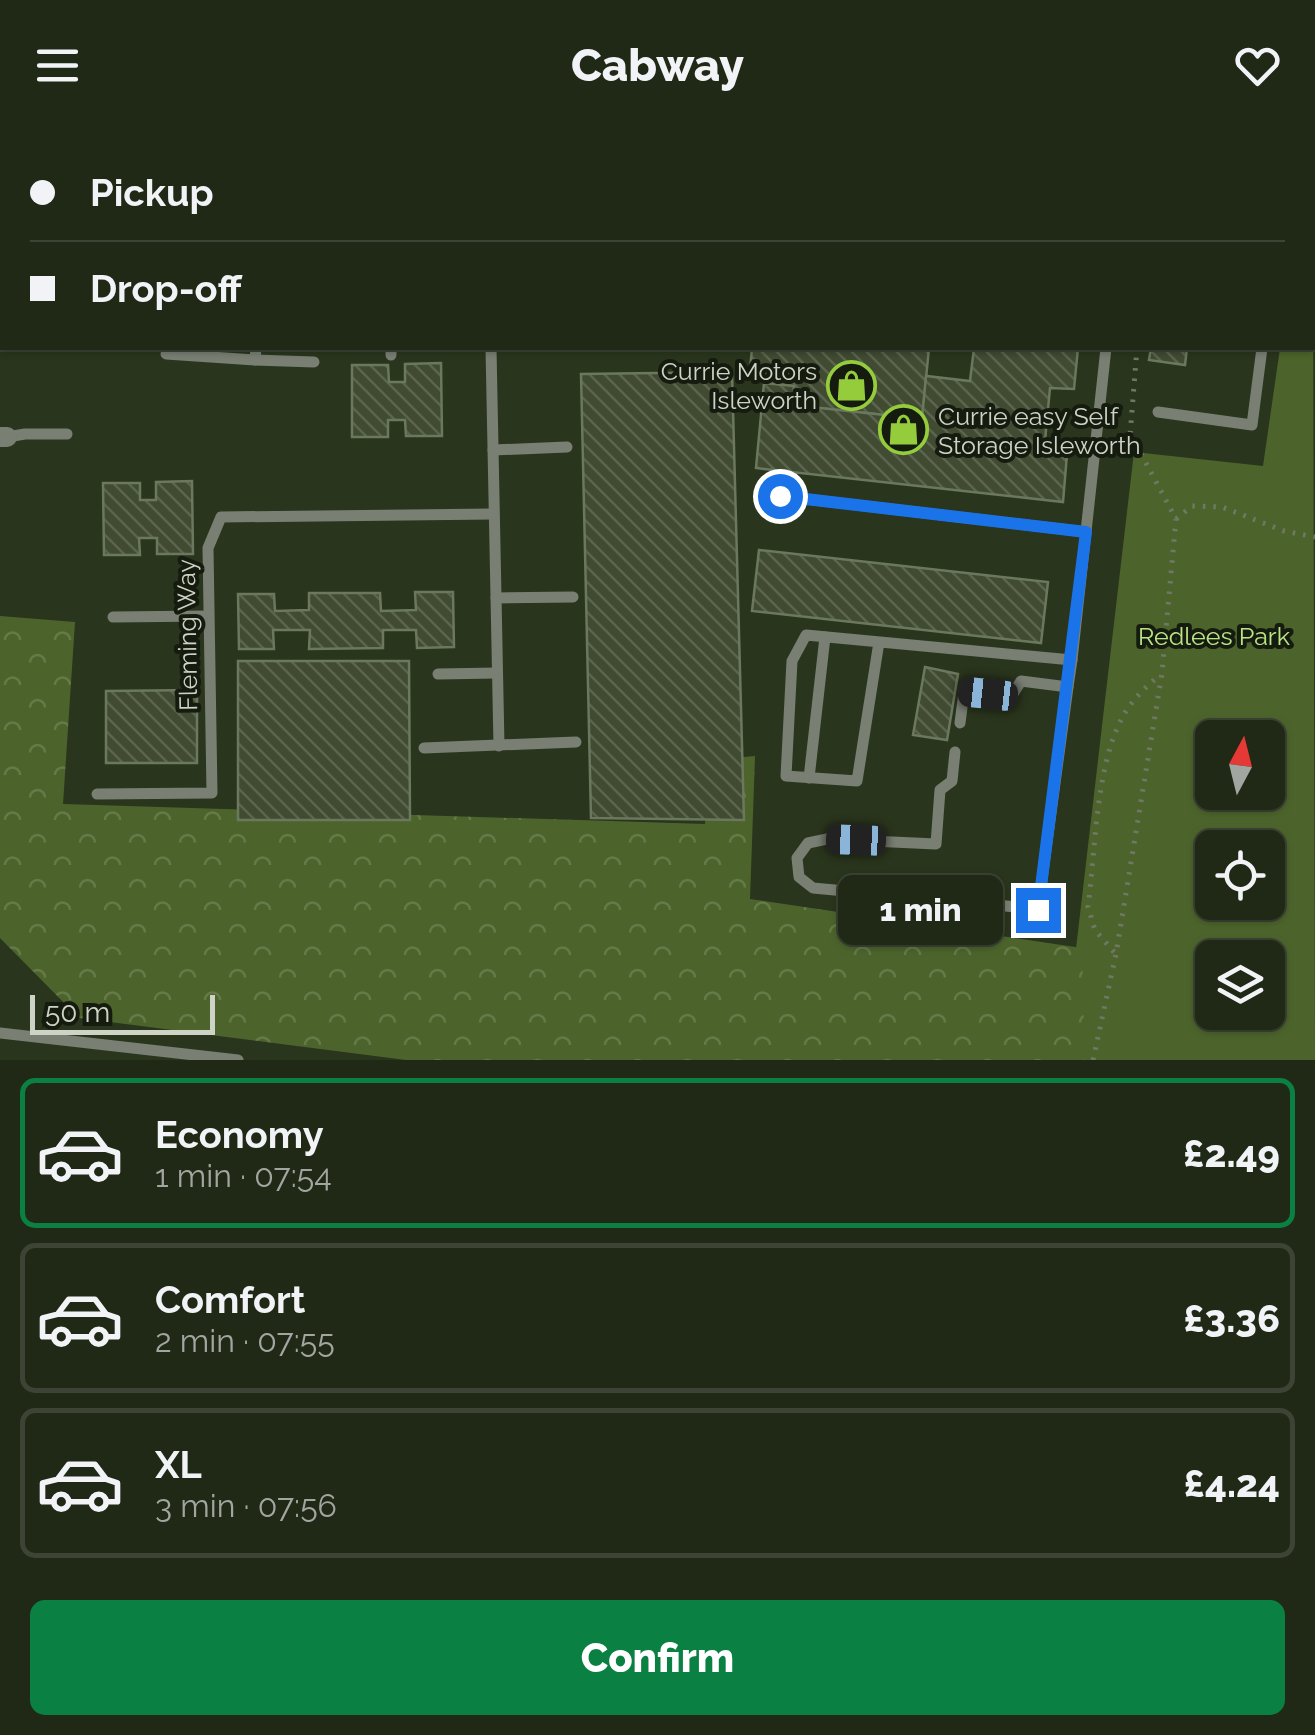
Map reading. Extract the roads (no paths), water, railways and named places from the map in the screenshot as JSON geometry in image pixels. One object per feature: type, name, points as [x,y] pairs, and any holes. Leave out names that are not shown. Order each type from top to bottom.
[{"type":"lane","points":[[491,350],[499,746]]},
{"type":"lane","points":[[956,752],[952,781],[940,790],[936,844],[827,838],[808,844],[797,858],[800,877],[812,888],[1038,910],[1072,660],[1106,350]]},
{"type":"lane","points":[[1158,412],[1252,424],[1262,350]]},
{"type":"lane","points":[[166,354],[256,354],[314,362]]},
{"type":"lane","points":[[4,437],[68,434]]},
{"type":"lane","points":[[492,450],[567,447]]},
{"type":"lane","points":[[780,496],[1086,532]]},
{"type":"lane","name":"Fleming Way","points":[[97,794],[212,792],[208,548],[221,517],[494,514]]},
{"type":"lane","points":[[496,598],[573,597]]},
{"type":"lane","points":[[113,617],[208,616]]},
{"type":"lane","points":[[878,642],[857,781],[786,776],[792,660],[806,635],[1072,660]]},
{"type":"lane","points":[[809,778],[825,637]]},
{"type":"lane","points":[[438,674],[498,673]]},
{"type":"lane","points":[[960,723],[964,692],[1011,697],[1021,681],[1068,687]]},
{"type":"lane","points":[[424,748],[576,742]]},
{"type":"lane","points":[[0,1034],[238,1060]]},
{"type":"place","name":"Currie Motors Isleworth","points":[[852,385]]},
{"type":"place","name":"Currie easy Self Storage Isleworth","points":[[903,430]]},
{"type":"park label","name":"Redlees Park","points":[[1214,636]]}]
